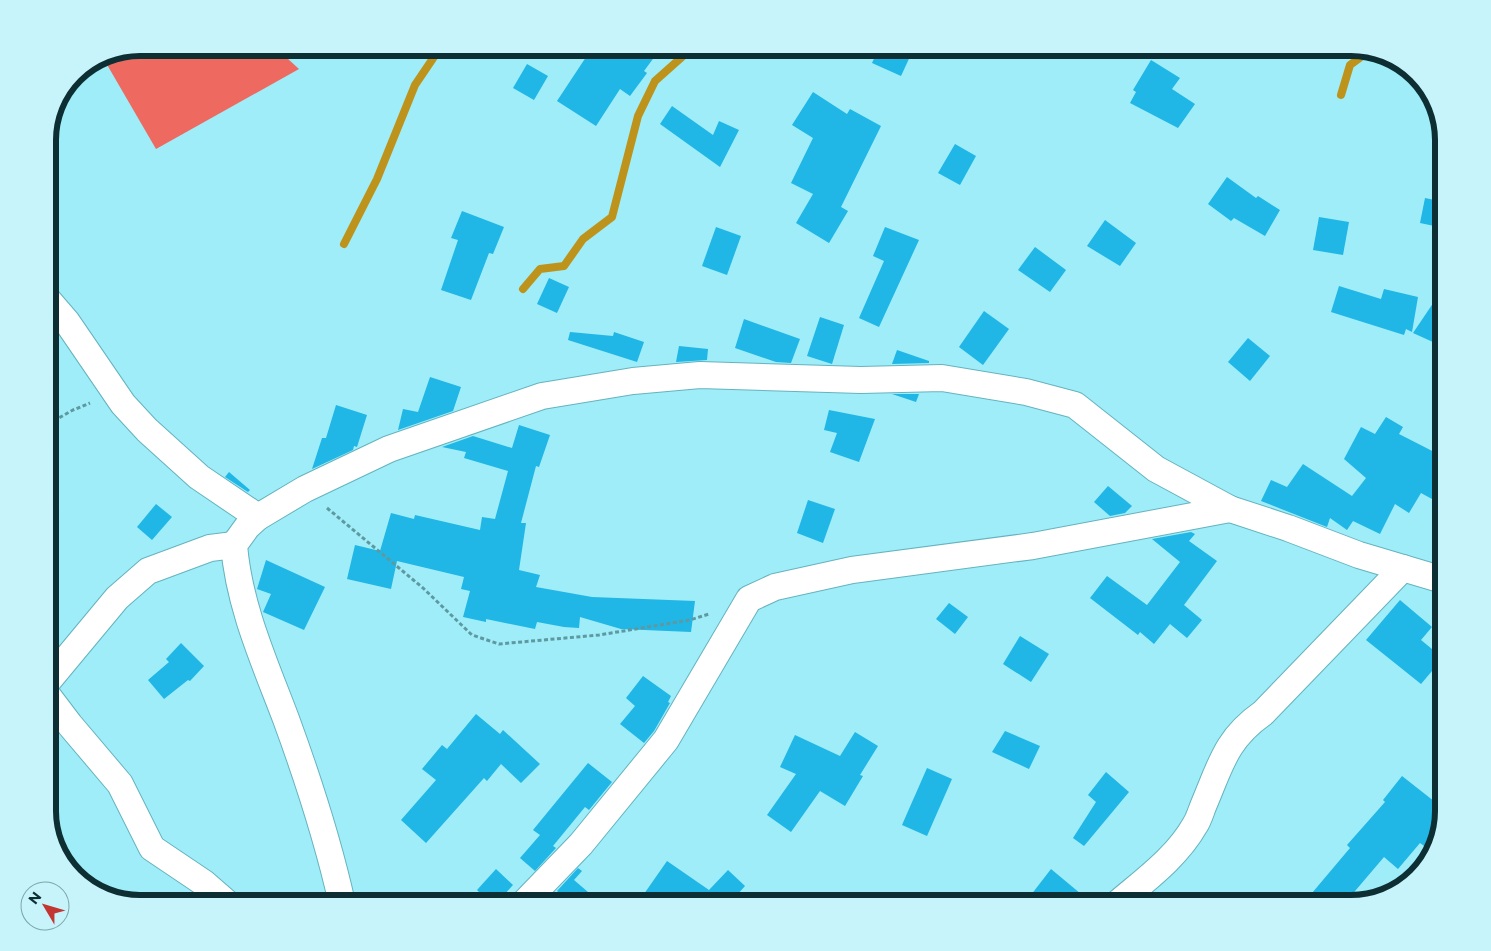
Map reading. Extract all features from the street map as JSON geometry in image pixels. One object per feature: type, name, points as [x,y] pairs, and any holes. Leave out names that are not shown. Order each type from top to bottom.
[{"type":"street","points":[[56,309],[67,322],[123,404],[147,430],[193,472],[258,517]]},
{"type":"street","points":[[340,895],[333,860],[288,726],[244,607],[236,571],[234,545],[247,527],[258,517],[305,489],[389,449],[542,396],[633,381],[700,375],[861,380],[942,378],[1026,392],[1074,405],[1156,469],[1230,509],[1288,528],[1359,555],[1435,577]]},
{"type":"street","points":[[533,895],[581,844],[666,740],[749,599],[775,587],[852,570],[1033,546],[1230,509]]},
{"type":"street","points":[[56,671],[117,598],[148,572],[210,548],[234,545]]},
{"type":"street","points":[[1128,895],[1171,857],[1195,826],[1222,758],[1234,739],[1247,724],[1263,713],[1403,568]]},
{"type":"street","points":[[56,707],[120,784],[152,848],[204,883],[217,895]]},
{"type":"path","points":[[56,420],[73,410],[97,401],[123,404]]},
{"type":"path","points":[[305,489],[423,588],[472,635],[499,644],[598,635],[690,620],[749,599]]},
{"type":"shaded area","points":[[140,56],[285,56],[299,69],[156,149],[106,64],[124,58]]},
{"type":"building","points":[[587,56],[655,56],[644,71],[647,73],[630,96],[620,89],[596,126],[557,101]]},
{"type":"building","points":[[875,56],[910,56],[901,76],[872,63]]},
{"type":"building","points":[[1151,60],[1180,78],[1172,89],[1195,104],[1178,128],[1130,103],[1136,92],[1133,90]]},
{"type":"building","points":[[527,64],[548,76],[534,100],[513,88]]},
{"type":"building","points":[[813,92],[847,114],[850,109],[881,126],[841,207],[848,211],[829,243],[796,223],[813,194],[791,183],[813,138],[792,125]]},
{"type":"building","points":[[672,106],[713,135],[719,121],[739,130],[720,167],[660,124]]},
{"type":"building","points":[[955,144],[976,156],[960,185],[938,173]]},
{"type":"building","points":[[1227,177],[1256,198],[1258,196],[1280,210],[1265,236],[1234,218],[1231,221],[1208,204]]},
{"type":"building","points":[[1425,198],[1435,200],[1435,226],[1420,223]]},
{"type":"building","points":[[462,211],[504,227],[493,254],[489,253],[471,300],[441,290],[458,240],[451,238]]},
{"type":"building","points":[[1319,217],[1349,222],[1343,255],[1313,250]]},
{"type":"building","points":[[1105,220],[1136,243],[1120,266],[1087,246]]},
{"type":"building","points":[[716,227],[741,236],[727,275],[702,266]]},
{"type":"building","points":[[885,227],[919,240],[879,327],[859,318],[884,261],[873,256]]},
{"type":"building","points":[[1035,247],[1066,270],[1050,292],[1018,270]]},
{"type":"building","points":[[549,278],[569,287],[557,313],[537,304]]},
{"type":"building","points":[[1339,286],[1381,299],[1384,289],[1418,297],[1412,332],[1406,329],[1404,335],[1331,312]]},
{"type":"building","points":[[1435,300],[1435,343],[1413,333]]},
{"type":"building","points":[[984,311],[1009,329],[983,365],[959,347]]},
{"type":"building","points":[[820,317],[844,325],[832,364],[807,356]]},
{"type":"building","points":[[744,319],[800,339],[791,363],[776,362],[735,348]]},
{"type":"building","points":[[570,332],[613,336],[614,332],[644,342],[637,362],[568,340]]},
{"type":"building","points":[[1248,338],[1270,356],[1250,381],[1228,362]]},
{"type":"building","points":[[679,346],[708,349],[707,360],[676,362]]},
{"type":"building","points":[[897,350],[929,361],[929,363],[892,364]]},
{"type":"building","points":[[430,377],[461,387],[453,411],[398,430],[403,409],[418,412]]},
{"type":"building","points":[[892,394],[919,394],[916,402]]},
{"type":"building","points":[[336,405],[367,415],[357,447],[354,446],[353,450],[312,469],[322,438],[326,438]]},
{"type":"building","points":[[829,410],[875,419],[859,462],[830,452],[837,433],[824,430]]},
{"type":"building","points":[[1386,417],[1403,427],[1399,434],[1435,452],[1435,494],[1432,499],[1421,493],[1409,513],[1395,504],[1380,534],[1353,521],[1347,530],[1330,518],[1327,527],[1261,501],[1271,480],[1287,487],[1303,464],[1352,496],[1366,478],[1344,459],[1361,427],[1375,434]]},
{"type":"building","points":[[519,425],[550,435],[539,467],[536,466],[521,523],[526,523],[519,570],[540,575],[536,587],[592,597],[695,601],[691,632],[621,629],[580,617],[579,628],[537,622],[535,629],[486,619],[486,622],[463,617],[470,591],[461,589],[464,577],[397,561],[391,589],[347,579],[355,545],[380,551],[391,513],[414,519],[415,515],[480,530],[482,517],[495,519],[508,471],[464,458],[466,452],[442,447],[473,436],[512,448]]},
{"type":"building","points":[[229,472],[250,490],[248,492],[225,477]]},
{"type":"building","points":[[1108,486],[1132,506],[1125,513],[1110,516],[1094,502]]},
{"type":"building","points":[[808,500],[835,509],[823,543],[797,533]]},
{"type":"building","points":[[156,504],[172,517],[152,540],[137,527]]},
{"type":"building","points":[[1191,532],[1195,534],[1189,541],[1217,561],[1184,605],[1202,620],[1187,638],[1170,624],[1154,644],[1140,632],[1138,635],[1090,598],[1107,576],[1147,605],[1180,562],[1152,539]]},
{"type":"building","points":[[266,560],[325,587],[304,630],[263,612],[271,594],[257,589]]},
{"type":"building","points":[[1400,600],[1432,627],[1421,640],[1435,651],[1435,667],[1421,684],[1366,640]]},
{"type":"building","points":[[949,603],[968,617],[955,634],[936,619]]},
{"type":"building","points":[[1020,636],[1049,654],[1031,682],[1003,664]]},
{"type":"building","points":[[181,643],[204,666],[190,681],[188,680],[164,699],[148,680],[169,662],[166,659]]},
{"type":"building","points":[[643,676],[671,696],[668,702],[670,703],[654,731],[644,743],[620,724],[635,706],[626,698]]},
{"type":"building","points":[[476,714],[500,734],[503,730],[540,764],[521,783],[501,764],[487,781],[484,778],[426,843],[401,820],[436,780],[422,769],[442,745],[447,749]]},
{"type":"building","points":[[1005,731],[1040,746],[1029,769],[992,752]]},
{"type":"building","points":[[855,732],[878,746],[860,775],[863,776],[845,806],[820,791],[791,832],[767,815],[796,774],[780,767],[795,735],[840,756]]},
{"type":"building","points":[[588,763],[612,782],[589,810],[585,807],[553,846],[556,848],[535,871],[520,858],[540,835],[533,830]]},
{"type":"building","points":[[927,768],[952,779],[927,836],[902,825]]},
{"type":"building","points":[[1106,772],[1129,792],[1084,846],[1073,838],[1096,802],[1088,795]]},
{"type":"building","points":[[1402,776],[1435,802],[1433,827],[1426,848],[1420,843],[1398,869],[1384,857],[1352,895],[1314,895],[1312,893],[1350,848],[1347,845],[1385,802],[1383,800]]},
{"type":"building","points":[[667,861],[709,890],[728,870],[745,886],[737,895],[643,895]]},
{"type":"building","points":[[578,868],[582,871],[574,880],[592,895],[561,895],[557,891]]},
{"type":"building","points":[[496,869],[513,885],[504,895],[482,895],[477,890]]},
{"type":"building","points":[[1051,869],[1082,895],[1031,895]]},
{"type":"waterway","points":[[344,244],[377,179],[415,85],[435,56]]},
{"type":"waterway","points":[[523,289],[540,269],[564,266],[583,239],[612,217],[638,116],[655,81],[683,56]]},
{"type":"waterway","points":[[1341,95],[1350,65],[1361,57]]}]
